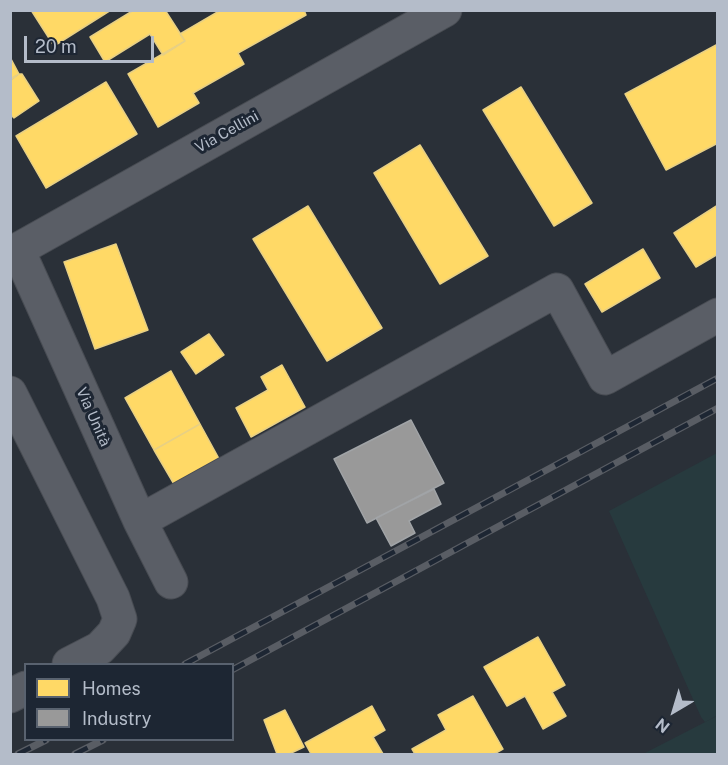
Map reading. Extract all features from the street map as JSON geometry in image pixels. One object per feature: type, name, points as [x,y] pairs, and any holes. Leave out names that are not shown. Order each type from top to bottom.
[{"type":"street","name":"Via Cellini","points":[[14,252],[444,10]]},
{"type":"street","name":"Via Unità","points":[[14,252],[171,582]]},
{"type":"street","points":[[140,521],[557,290],[605,378],[717,315]]},
{"type":"street","points":[[10,393],[113,598],[120,619],[114,633],[100,648],[71,663]]},
{"type":"street","points":[[10,696],[24,689]]},
{"type":"green space","points":[[717,453],[718,715],[705,722],[609,511]]},
{"type":"green space","points":[[717,716],[717,754],[643,754]]},
{"type":"building: Homes","points":[[31,10],[111,10],[54,46]]},
{"type":"building: Homes","points":[[134,10],[165,10],[185,41],[163,55],[150,34],[105,62],[90,37]]},
{"type":"building: Homes","points":[[221,10],[304,10],[306,15],[238,53],[244,64],[193,93],[199,103],[158,127],[128,74],[185,41],[180,34]]},
{"type":"building: Homes","points":[[718,44],[718,143],[666,170],[625,94]]},
{"type":"building: Homes","points":[[10,57],[19,74],[10,79]]},
{"type":"building: Homes","points":[[22,74],[39,101],[14,118],[10,114],[10,81]]},
{"type":"building: Homes","points":[[106,82],[137,134],[46,188],[16,136]]},
{"type":"building: Homes","points":[[521,87],[592,203],[554,226],[483,110]]},
{"type":"building: Homes","points":[[420,145],[488,256],[440,284],[374,173]]},
{"type":"building: Homes","points":[[718,205],[718,254],[696,267],[674,233]]},
{"type":"building: Homes","points":[[308,206],[382,328],[327,361],[253,239]]},
{"type":"building: Homes","points":[[116,244],[148,330],[95,349],[64,262]]},
{"type":"building: Homes","points":[[643,249],[660,278],[602,312],[585,284]]},
{"type":"building: Homes","points":[[209,334],[224,355],[196,374],[181,352]]},
{"type":"building: Homes","points":[[282,365],[305,407],[251,437],[236,408],[268,390],[261,377]]},
{"type":"building: Homes","points":[[171,371],[200,424],[154,450],[125,398]]},
{"type":"building: Homes","points":[[200,424],[223,466],[178,491],[154,450]]},
{"type":"building: Homes","points":[[538,637],[565,685],[552,692],[566,716],[543,729],[525,696],[507,706],[484,667]]},
{"type":"building: Homes","points":[[473,696],[503,749],[494,754],[415,754],[412,749],[446,730],[438,715]]},
{"type":"building: Homes","points":[[372,706],[385,730],[373,737],[383,754],[311,754],[305,743]]},
{"type":"building: Homes","points":[[285,710],[304,747],[289,754],[277,754],[264,720]]},
{"type":"building: Industry","points":[[411,420],[444,483],[367,523],[334,459]]},
{"type":"building: Industry","points":[[434,489],[441,504],[409,521],[415,533],[391,546],[376,518]]},
{"type":"railway","points":[[187,663],[718,378]]},
{"type":"railway","points":[[234,669],[718,408]]},
{"type":"railway","points":[[18,754],[44,741]]},
{"type":"railway","points":[[75,754],[101,741]]}]
